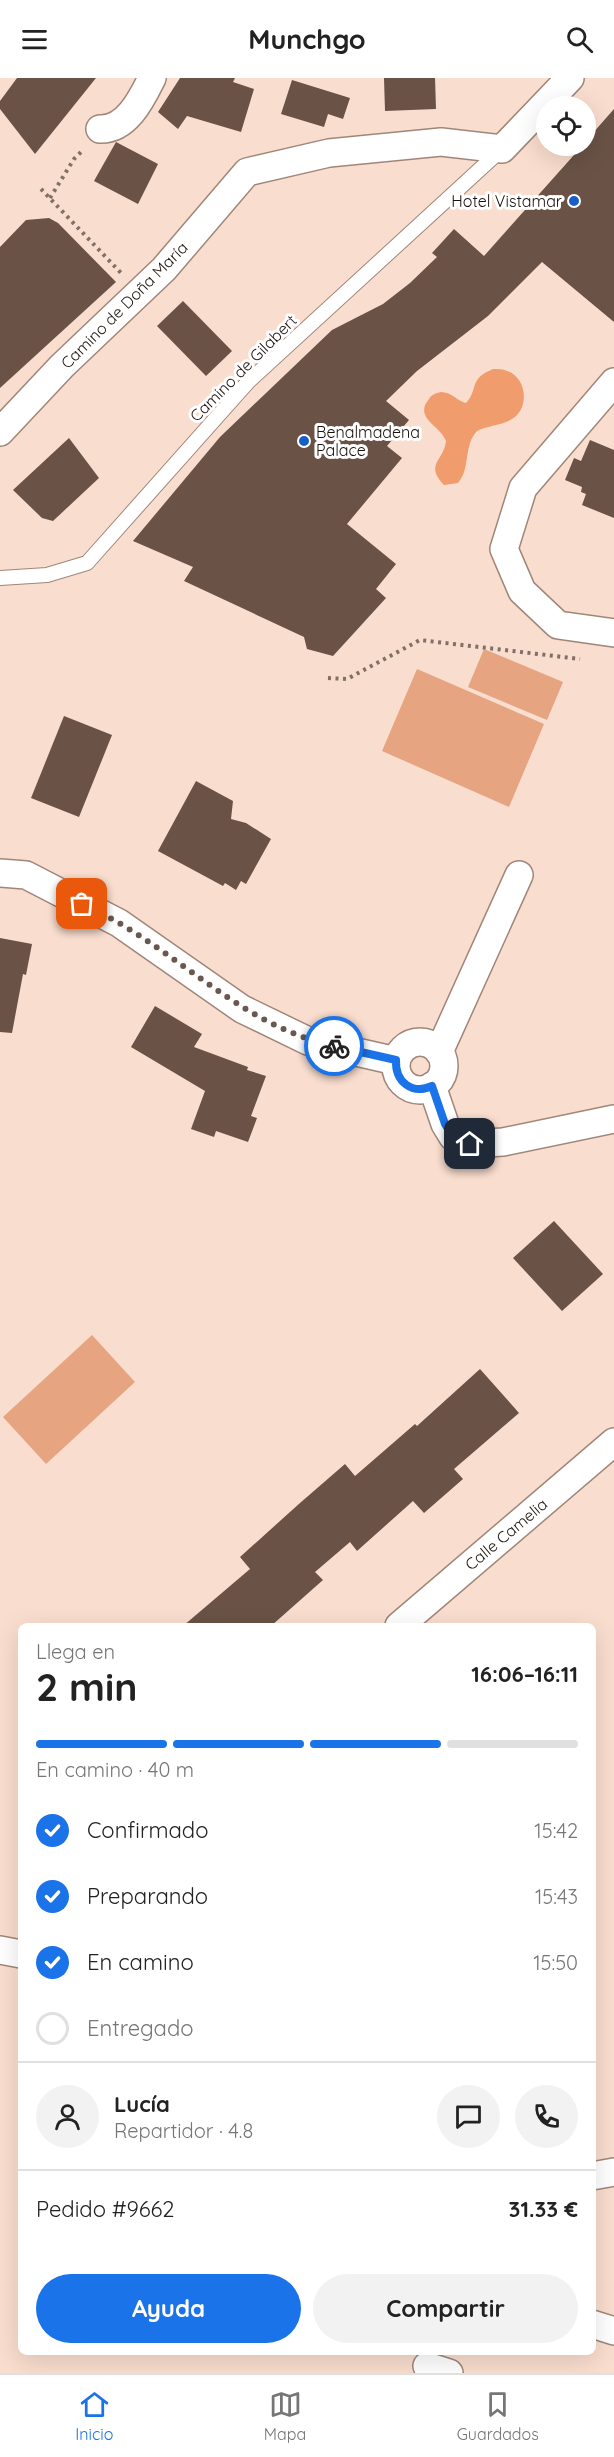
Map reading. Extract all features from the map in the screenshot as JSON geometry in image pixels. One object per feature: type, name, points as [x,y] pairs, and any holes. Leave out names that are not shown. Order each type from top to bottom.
[{"type":"street","points":[[103,129],[116,126],[137,106],[152,78]]},
{"type":"street","points":[[502,149],[570,78]]},
{"type":"street","name":"Camino de Doña María","points":[[0,432],[62,366],[164,269],[247,172],[329,153],[441,142],[502,149]]},
{"type":"street","points":[[614,382],[522,488],[504,549],[522,591],[558,625],[614,633]]},
{"type":"street","points":[[0,873],[26,875],[119,923],[242,1009],[308,1041],[396,1060]]},
{"type":"street","points":[[439,1052],[519,875]]},
{"type":"street","points":[[419,1042],[426,1043],[439,1052],[443,1059],[442,1074],[432,1086],[425,1089],[409,1088],[398,1076],[396,1060],[404,1047],[419,1042]]},
{"type":"street","points":[[432,1086],[445,1124],[453,1137],[470,1144],[503,1142],[614,1119]]},
{"type":"street","name":"Calle Camelia","points":[[403,1623],[614,1442]]},
{"type":"street","points":[[0,1950],[18,1953]]},
{"type":"street","points":[[596,2175],[614,2172]]},
{"type":"street","points":[[596,2325],[614,2331]]},
{"type":"lane","name":"Camino de Gilabert","points":[[0,578],[47,575],[87,563],[248,381],[502,149]]},
{"type":"path","points":[[50,198],[74,159],[103,129]]},
{"type":"path","points":[[42,189],[123,276]]},
{"type":"path","points":[[328,678],[347,679],[420,640],[580,659]]},
{"type":"shaded area","points":[[493,369],[505,370],[518,379],[524,397],[521,410],[513,419],[477,431],[470,443],[462,477],[458,483],[444,485],[438,478],[435,467],[445,448],[446,441],[426,417],[425,406],[431,396],[441,392],[448,393],[466,403],[477,380]]},
{"type":"shaded area","points":[[484,649],[563,682],[547,720],[468,687]]},
{"type":"shaded area","points":[[417,669],[544,724],[509,807],[382,751]]},
{"type":"shaded area","points":[[92,1335],[135,1382],[46,1464],[3,1417]]},
{"type":"building","points":[[17,78],[96,78],[35,154],[0,109],[0,101]]},
{"type":"building","points":[[180,78],[235,78],[233,82],[254,89],[241,132],[187,116],[178,129],[158,112]]},
{"type":"building","points":[[384,78],[435,78],[436,109],[385,111]]},
{"type":"building","points":[[292,80],[350,98],[343,119],[328,114],[324,127],[281,114]]},
{"type":"building","name":"Benalmadena Palace","points":[[614,109],[614,322],[542,262],[488,316],[417,371],[386,401],[409,420],[387,446],[402,458],[347,524],[396,564],[376,589],[386,598],[333,656],[307,649],[304,637],[184,581],[193,567],[133,541],[220,437],[332,330],[383,304],[410,283],[437,257],[432,253],[454,229],[484,256],[573,156],[596,156],[596,129]]},
{"type":"building","points":[[116,142],[158,164],[138,204],[94,181]]},
{"type":"building","points":[[49,218],[58,223],[116,282],[0,388],[0,247],[26,220]]},
{"type":"building","points":[[183,301],[232,351],[206,376],[157,326]]},
{"type":"building","points":[[69,438],[99,478],[53,521],[42,518],[13,490]]},
{"type":"building","points":[[590,440],[614,450],[614,518],[582,505],[586,494],[581,492],[582,487],[565,480],[574,458],[581,461]]},
{"type":"building","points":[[64,716],[112,735],[79,817],[31,798]]},
{"type":"building","points":[[196,781],[233,801],[231,819],[246,823],[271,839],[246,884],[241,881],[236,890],[225,883],[223,886],[158,851]]},
{"type":"building","points":[[0,938],[32,944],[26,975],[23,974],[12,1033],[0,1032]]},
{"type":"building","points":[[155,1006],[202,1034],[194,1047],[266,1076],[251,1116],[257,1118],[248,1142],[216,1131],[214,1137],[191,1129],[205,1091],[131,1047]]},
{"type":"building","points":[[554,1221],[603,1274],[562,1311],[513,1258]]},
{"type":"building","points":[[480,1369],[519,1413],[454,1469],[463,1479],[424,1513],[413,1501],[357,1551],[350,1542],[315,1572],[323,1580],[274,1623],[187,1623],[250,1569],[240,1557],[345,1464],[355,1476],[415,1424],[417,1426]]},
{"type":"way so far","points":[[82,904],[119,923],[242,1009],[308,1041],[334,1046]]},
{"type":"place","name":"Hotel Vistamar","points":[[574,201]]},
{"type":"place","name":"Benalmadena Palace","points":[[304,441]]},
{"type":"route","points":[[334,1046],[396,1060],[398,1076],[403,1083],[417,1090],[432,1086],[445,1124],[453,1137],[470,1144]]}]
